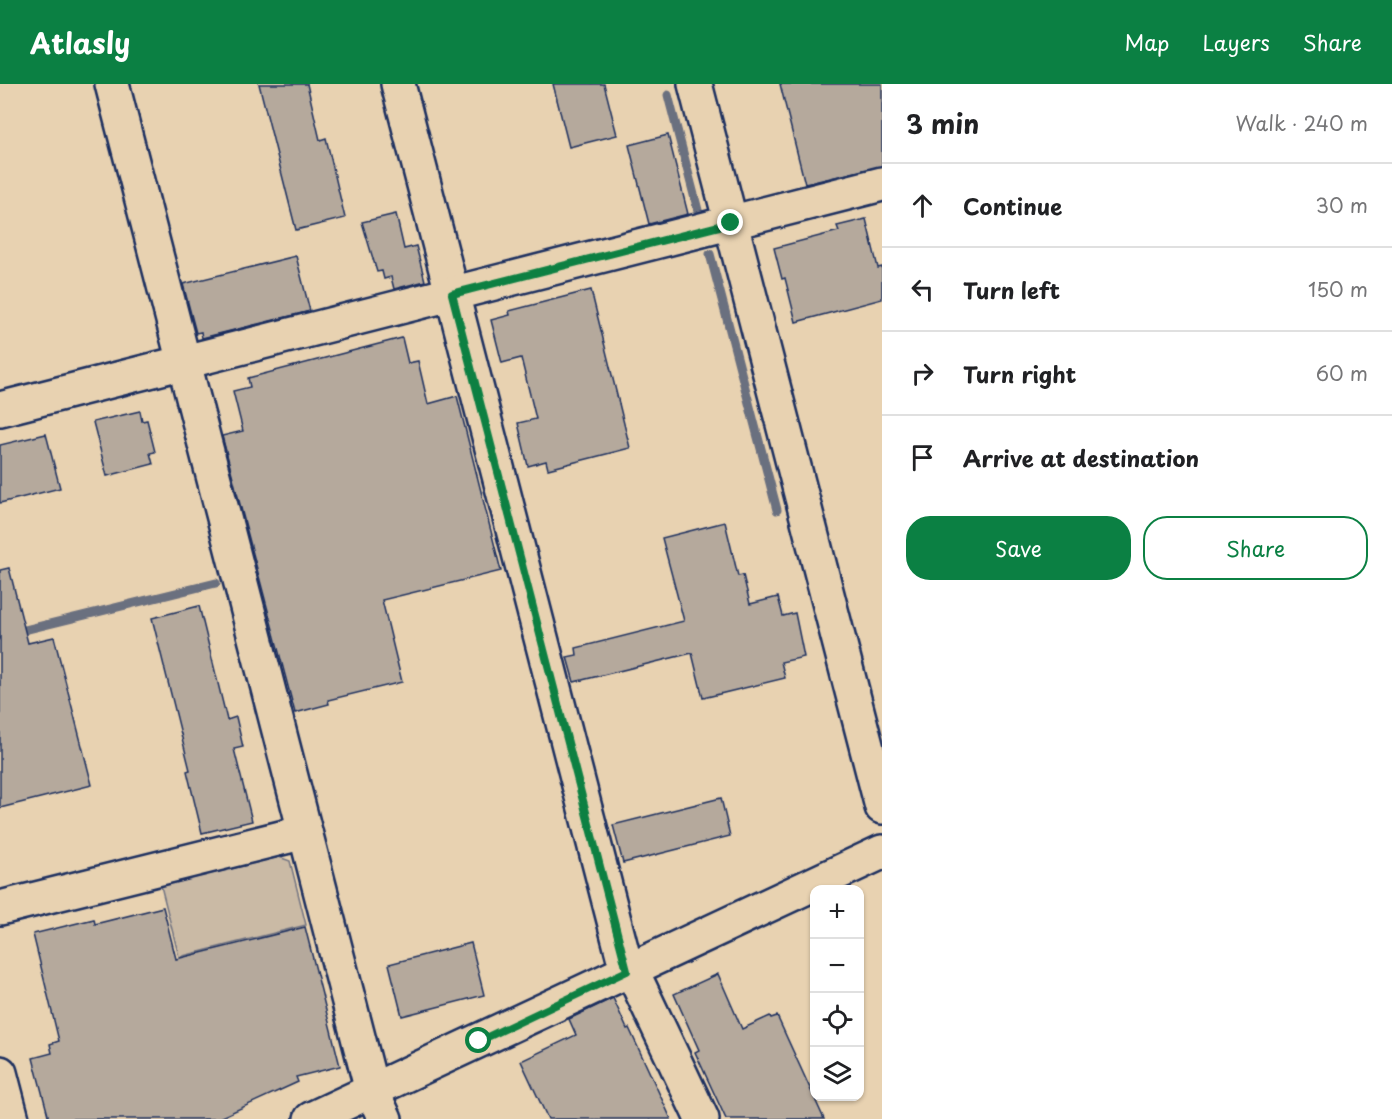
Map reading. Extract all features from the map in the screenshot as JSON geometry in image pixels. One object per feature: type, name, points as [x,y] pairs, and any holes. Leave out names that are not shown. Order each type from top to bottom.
[{"type":"street","points":[[111,84],[378,1105]]},
{"type":"street","points":[[398,84],[629,970],[702,1119]]},
{"type":"street","points":[[695,84],[882,807]]},
{"type":"street","points":[[0,409],[882,184]]},
{"type":"street","points":[[0,908],[305,832]]},
{"type":"street","points":[[312,1119],[378,1105],[629,970],[882,852]]},
{"type":"street","points":[[0,1073],[12,1119]]},
{"type":"shaded area","points":[[279,857],[290,861],[306,925],[179,957],[161,886]]},
{"type":"building","points":[[259,84],[307,84],[320,140],[326,138],[345,218],[296,230]]},
{"type":"building","points":[[553,84],[604,84],[617,135],[569,147]]},
{"type":"building","points":[[780,84],[882,84],[882,166],[805,184]]},
{"type":"building","points":[[668,135],[688,214],[649,224],[629,145]]},
{"type":"building","points":[[396,214],[404,249],[416,246],[425,281],[394,289],[391,277],[384,279],[382,271],[377,272],[362,222]]},
{"type":"building","points":[[866,219],[878,268],[882,267],[882,299],[796,322],[785,278],[782,279],[774,248],[839,231],[837,226]]},
{"type":"building","points":[[296,256],[310,311],[202,338],[201,332],[196,333],[183,284]]},
{"type":"building","points":[[591,290],[630,448],[548,469],[546,461],[528,466],[518,423],[536,419],[521,358],[502,363],[491,320],[510,315],[509,311]]},
{"type":"building","points":[[402,338],[408,363],[418,361],[428,404],[457,396],[501,571],[382,600],[402,682],[328,700],[329,704],[295,713],[222,436],[243,431],[233,391],[250,387],[248,378]]},
{"type":"building","points":[[140,411],[142,421],[147,420],[155,452],[150,453],[153,464],[107,476],[93,422]]},
{"type":"building","points":[[46,434],[60,488],[0,503],[0,445]]},
{"type":"building","points":[[725,522],[738,576],[743,575],[750,604],[778,597],[783,616],[795,613],[804,657],[781,662],[785,678],[703,698],[692,653],[574,682],[567,657],[577,655],[576,648],[684,621],[662,538]]},
{"type":"building","points":[[9,568],[28,643],[54,637],[92,785],[0,808],[0,570]]},
{"type":"building","points":[[199,606],[227,720],[236,717],[243,747],[234,749],[252,821],[202,833],[187,771],[190,770],[152,618]]},
{"type":"building","points":[[721,798],[730,836],[623,863],[613,825]]},
{"type":"building","points":[[163,907],[176,959],[305,927],[340,1066],[296,1077],[298,1082],[217,1119],[49,1119],[33,1058],[52,1053],[50,1044],[59,1041],[33,934],[94,919],[95,924]]},
{"type":"building","points":[[471,943],[484,995],[402,1016],[389,964]]},
{"type":"building","points":[[718,974],[742,1029],[770,1016],[771,1018],[777,1016],[810,1088],[810,1101],[816,1101],[824,1119],[726,1119],[695,1052],[699,1050],[674,994]]},
{"type":"building","points":[[613,998],[671,1119],[548,1119],[521,1061],[576,1035],[569,1019]]},
{"type":"waterway","points":[[668,95],[700,218]]},
{"type":"waterway","points":[[710,254],[777,510]]},
{"type":"waterway","points":[[0,636],[216,583]]},
{"type":"route","points":[[479,1041],[627,971],[452,294],[731,223]]}]
